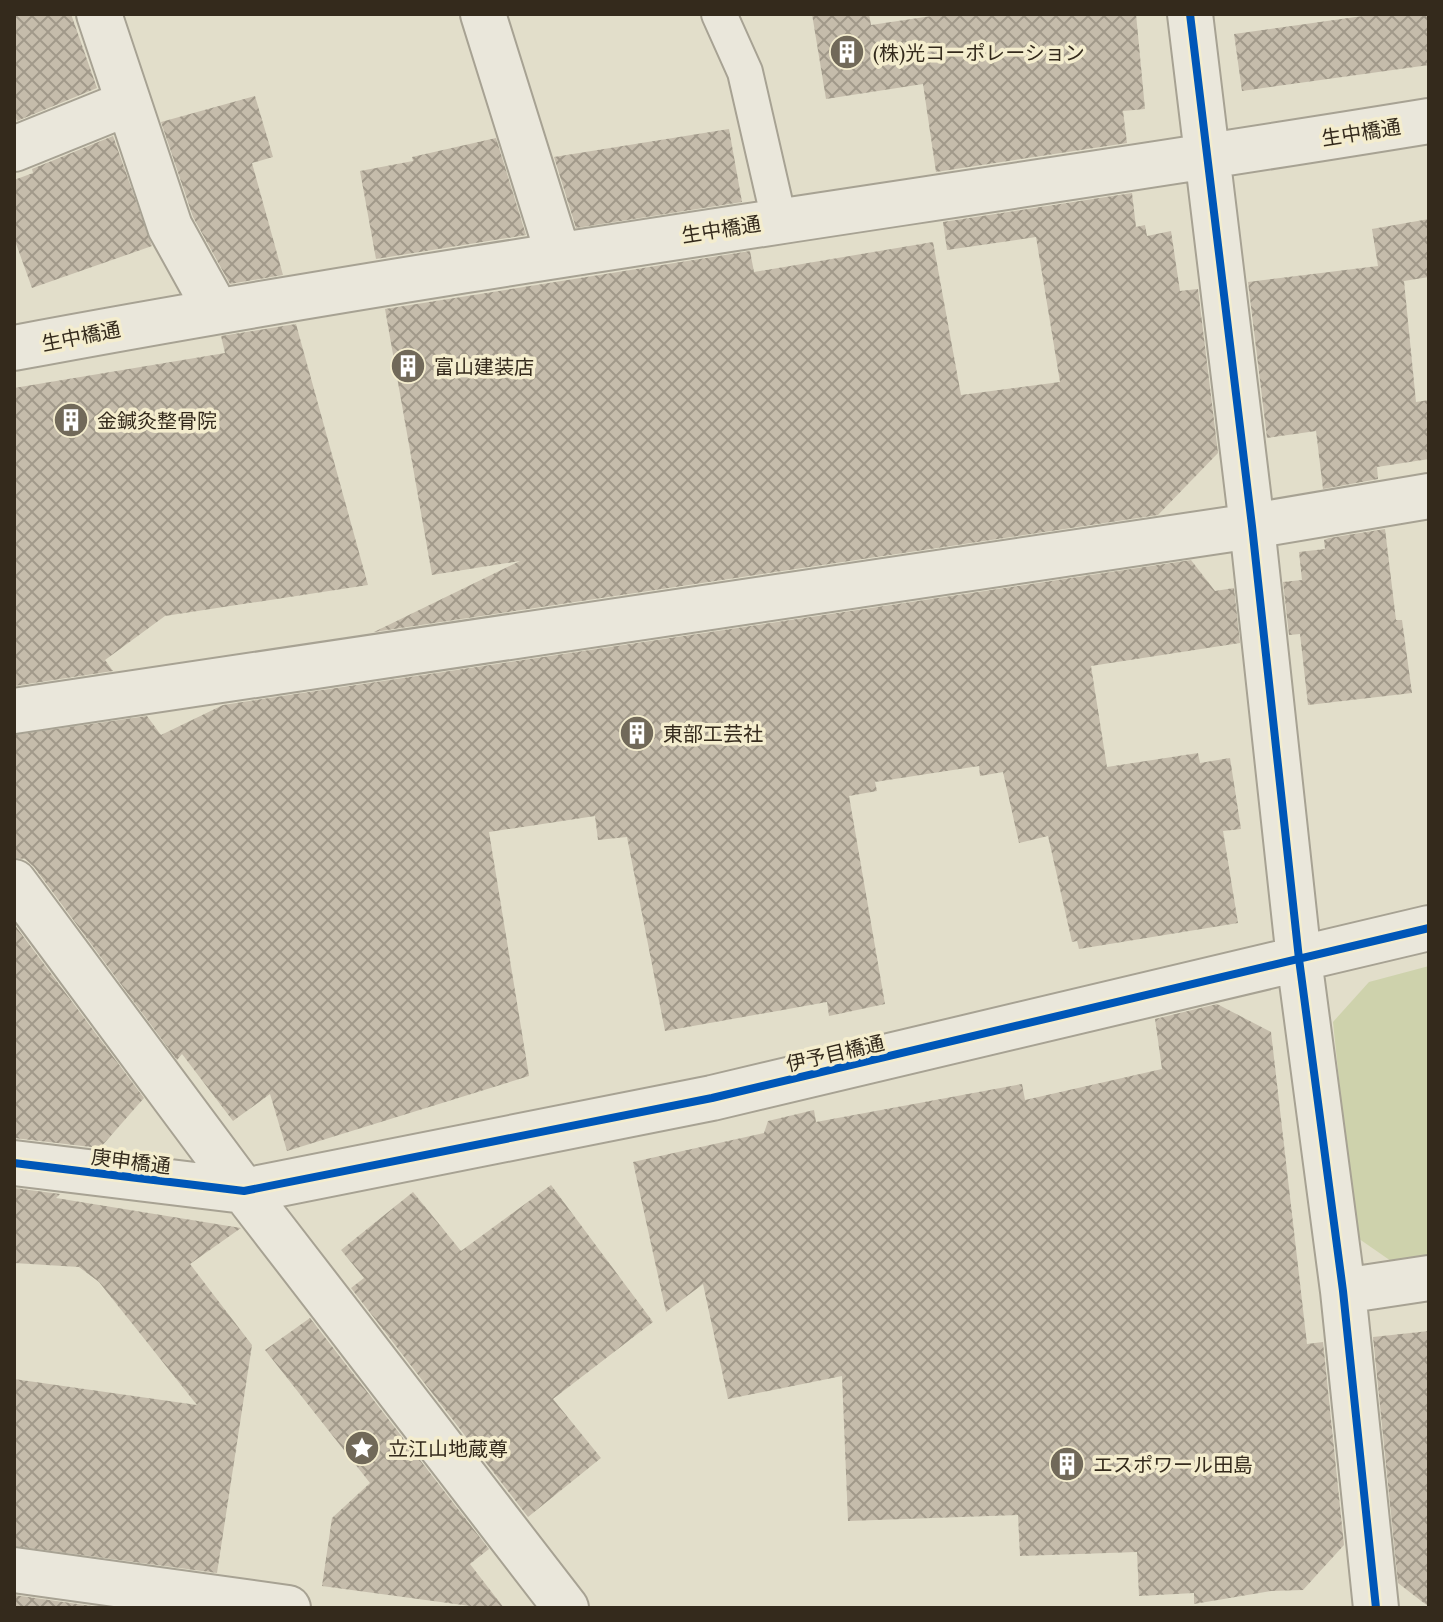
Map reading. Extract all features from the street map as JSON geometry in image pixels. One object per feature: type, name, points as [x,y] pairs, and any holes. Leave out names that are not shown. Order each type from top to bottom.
[{"type":"street","points":[[99,14],[170,227],[216,310]]},
{"type":"street","points":[[483,14],[558,254]]},
{"type":"street","points":[[1190,14],[1252,526],[1299,959],[1343,1291],[1376,1608]]},
{"type":"street","points":[[14,149],[128,103]]},
{"type":"street","name":"生中橋通","points":[[14,348],[216,310],[558,254],[1429,121]]},
{"type":"street","points":[[14,711],[1252,526],[1429,496]]},
{"type":"street","points":[[14,882],[244,1191],[566,1608]]},
{"type":"street","name":"伊予目橋通","points":[[244,1191],[712,1098],[1429,928]]},
{"type":"street","name":"庚申橋通","points":[[14,1163],[244,1191]]},
{"type":"street","points":[[1343,1291],[1429,1278]]},
{"type":"street","points":[[14,1570],[144,1598],[288,1608]]},
{"type":"lane","points":[[719,14],[745,72],[779,220]]},
{"type":"green space","points":[[1429,966],[1429,1255],[1391,1261],[1355,1236],[1333,1022],[1369,982]]},
{"type":"building","points":[[14,14],[71,14],[97,88],[17,121],[14,112]]},
{"type":"building","points":[[812,14],[869,14],[871,25],[945,14],[1136,14],[1145,109],[1123,111],[1127,143],[936,172],[923,84],[826,99]]},
{"type":"building","points":[[1377,14],[1429,14],[1429,65],[1242,91],[1234,34]]},
{"type":"building","points":[[255,96],[273,157],[252,163],[283,275],[230,284],[193,217],[161,122]]},
{"type":"building","points":[[729,129],[742,202],[576,228],[554,157]]},
{"type":"building","points":[[113,136],[152,246],[32,288],[14,238],[14,180],[33,173],[32,169]]},
{"type":"building","points":[[496,138],[526,235],[376,259],[360,171],[413,161],[412,157]]},
{"type":"building","points":[[1132,193],[1136,227],[1145,225],[1147,236],[1171,231],[1180,291],[1198,289],[1218,453],[1158,515],[374,632],[520,561],[432,575],[385,309],[750,251],[754,272],[933,242],[961,395],[1060,382],[1036,237],[947,250],[943,222]]},
{"type":"building","points":[[1429,219],[1429,277],[1404,281],[1416,402],[1429,400],[1429,459],[1377,467],[1378,479],[1323,489],[1316,431],[1267,438],[1248,282],[1378,266],[1372,229]]},
{"type":"building","points":[[296,324],[368,585],[165,616],[105,660],[113,671],[14,686],[14,388],[225,353],[221,336]]},
{"type":"building","points":[[1385,529],[1396,620],[1402,620],[1412,693],[1308,705],[1300,634],[1289,635],[1283,582],[1302,580],[1299,552],[1325,549],[1324,540],[1329,538]]},
{"type":"building","points":[[1191,560],[1215,591],[1234,588],[1240,643],[1091,666],[1107,767],[1198,753],[1200,763],[1230,758],[1241,829],[1223,831],[1238,923],[1079,949],[1077,941],[1072,942],[1048,836],[1019,843],[1003,772],[980,776],[979,766],[875,782],[877,791],[849,796],[885,1004],[829,1016],[827,1002],[665,1031],[627,837],[598,840],[595,816],[489,832],[529,1076],[287,1151],[270,1094],[233,1121],[182,1054],[177,1060],[34,867],[25,859],[14,858],[14,735],[147,716],[161,735],[223,705]]},
{"type":"building","points":[[14,924],[144,1098],[100,1148],[14,1138]]},
{"type":"building","points":[[1217,1004],[1271,1032],[1307,1344],[1323,1342],[1344,1545],[1303,1590],[1271,1591],[1194,1604],[1194,1593],[1139,1596],[1137,1552],[1020,1556],[1018,1515],[848,1521],[842,1376],[728,1399],[703,1284],[666,1312],[633,1162],[764,1133],[768,1121],[814,1110],[816,1122],[1022,1084],[1025,1100],[1162,1069],[1155,1019]]},
{"type":"building","points":[[551,1185],[653,1322],[553,1399],[601,1458],[528,1517],[351,1288],[364,1278],[341,1250],[413,1192],[461,1251]]},
{"type":"building","points":[[14,1188],[60,1194],[56,1198],[241,1228],[190,1264],[252,1345],[217,1573],[14,1546],[14,1379],[197,1405],[99,1282],[79,1267],[14,1263]]},
{"type":"building","points":[[310,1318],[489,1549],[470,1564],[504,1608],[322,1586],[332,1518],[370,1483],[265,1350]]},
{"type":"building","points":[[1429,1331],[1429,1607],[1398,1583],[1373,1337]]},
{"type":"building","points":[[14,1595],[106,1608],[14,1608]]},
{"type":"cycle path","points":[[1190,14],[1252,526],[1299,959],[1343,1291],[1376,1608]]},
{"type":"cycle path","points":[[14,1163],[244,1191],[712,1098],[1429,928]]},
{"type":"place","name":"(株)光コーポレーション","points":[[847,52]]},
{"type":"place","name":"富山建装店","points":[[408,366]]},
{"type":"place","name":"金鍼灸整骨院","points":[[71,420]]},
{"type":"place","name":"東部工芸社","points":[[637,733]]},
{"type":"place","name":"立江山地蔵尊","points":[[362,1448]]},
{"type":"place","name":"エスポワール田島","points":[[1067,1464]]}]
